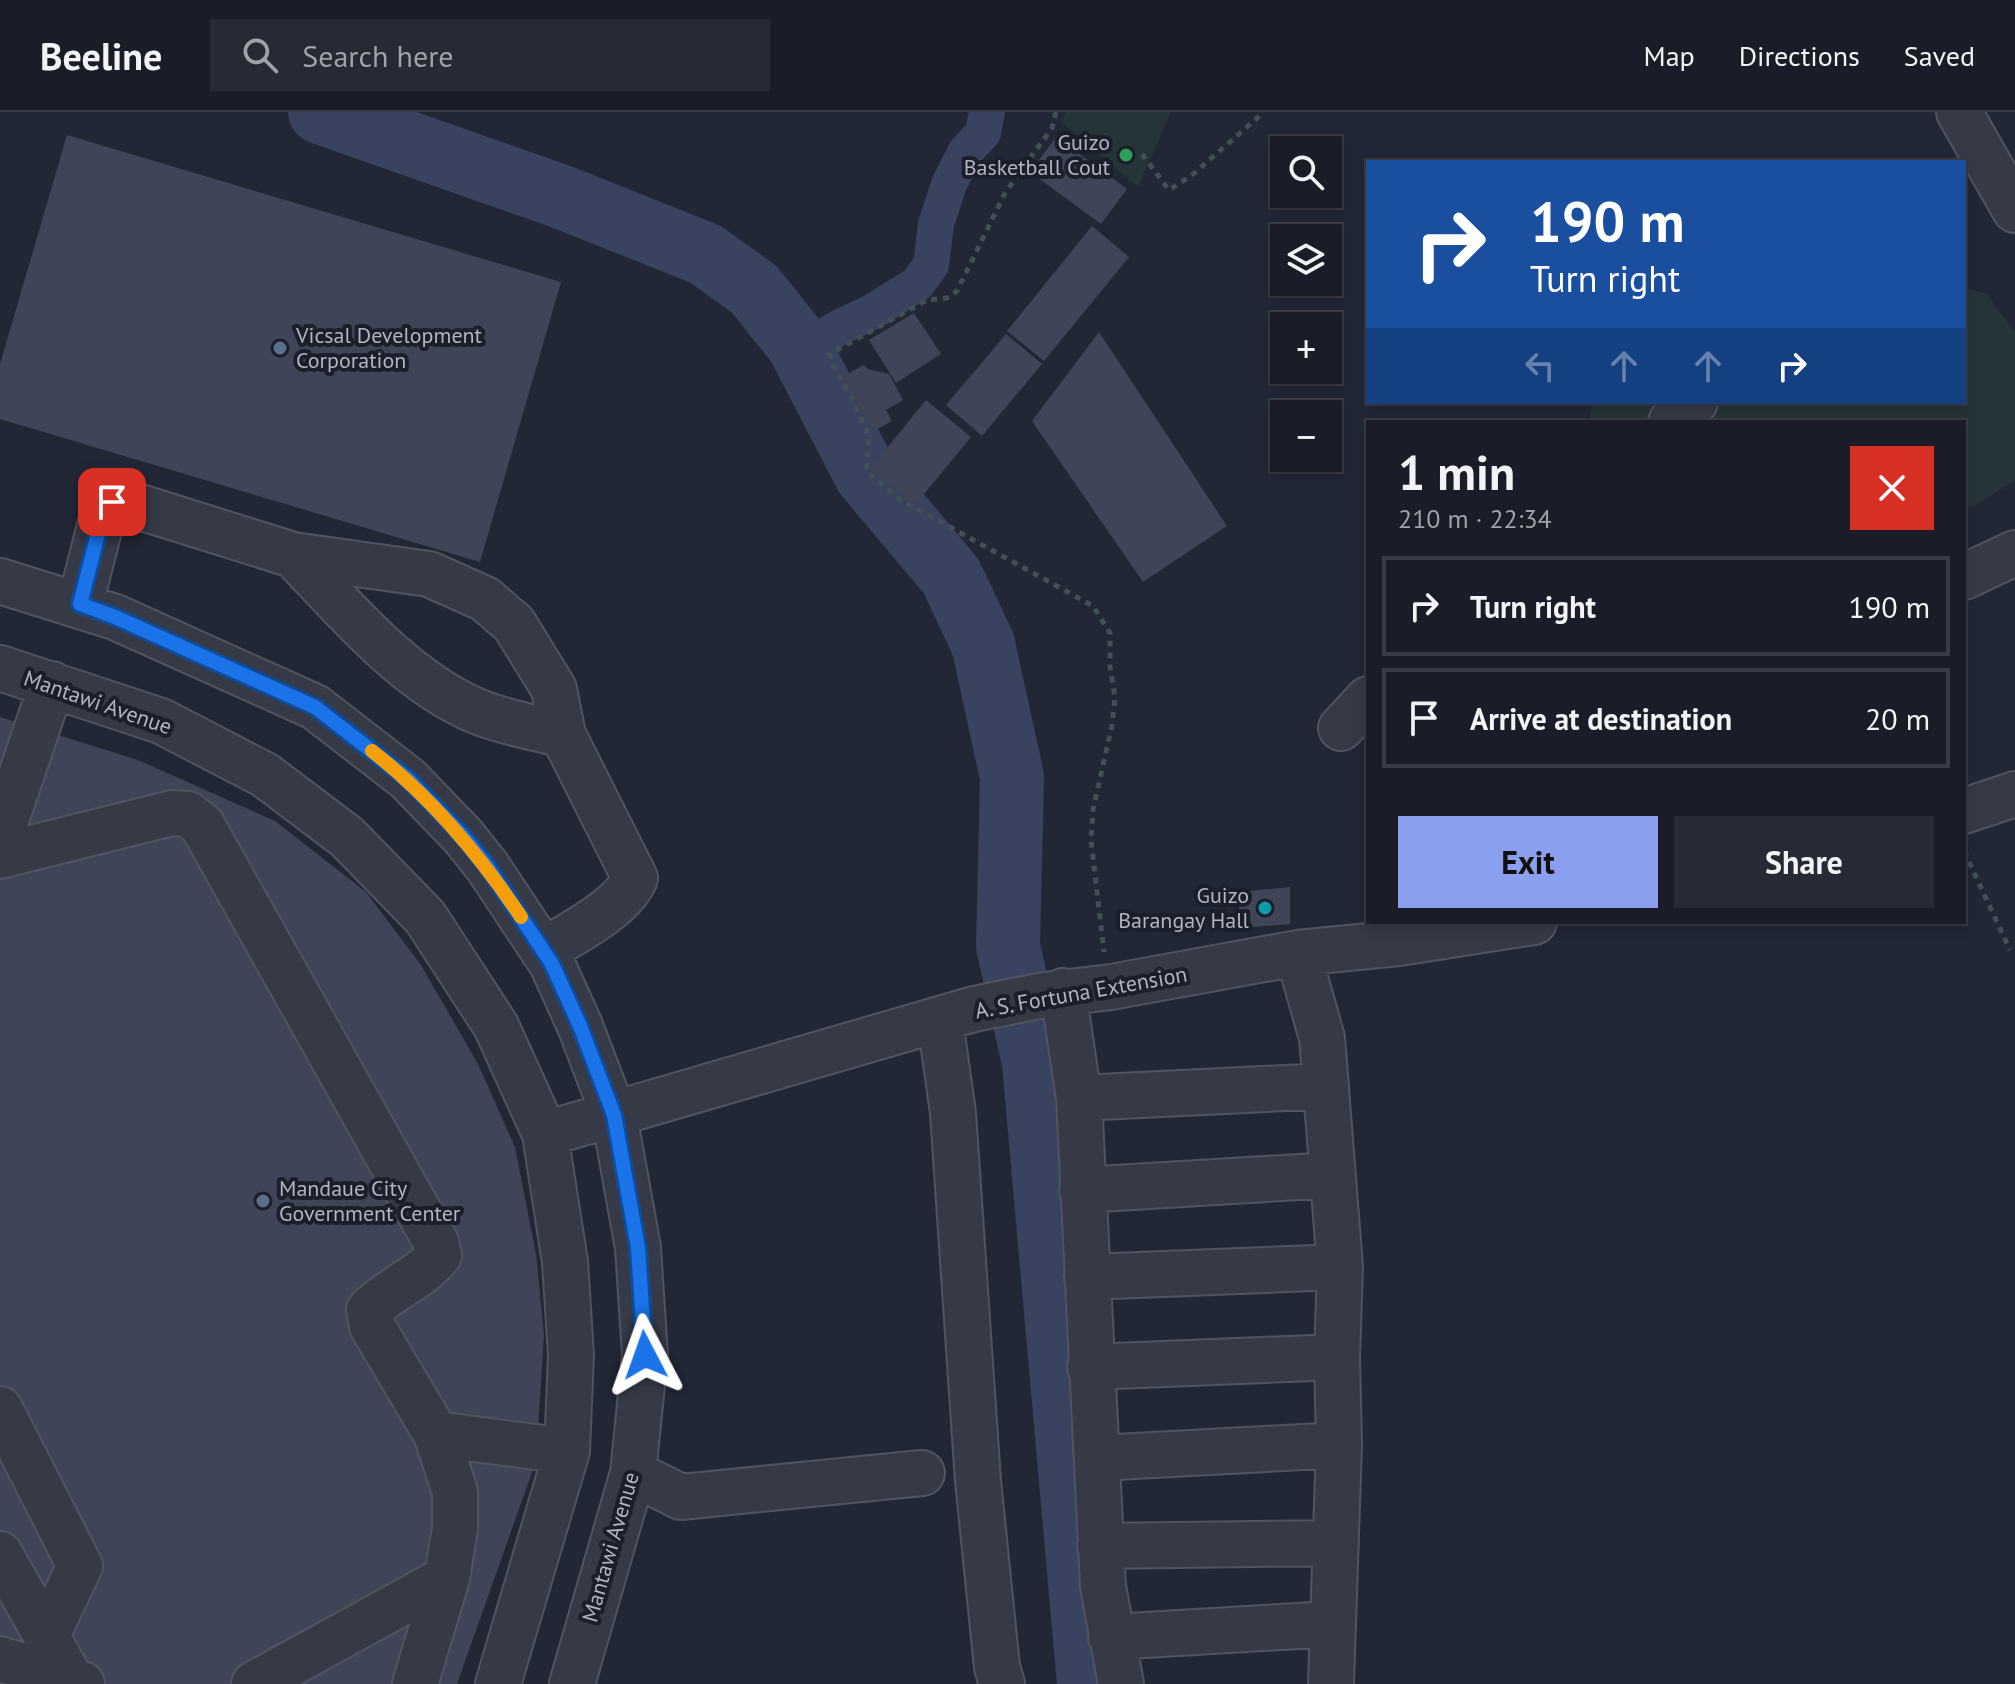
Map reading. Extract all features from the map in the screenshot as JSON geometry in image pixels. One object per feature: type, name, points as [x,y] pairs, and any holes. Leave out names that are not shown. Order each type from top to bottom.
[{"type":"street","points":[[1959,112],[1977,174],[2015,210]]},
{"type":"street","points":[[1673,420],[1693,404]]},
{"type":"street","points":[[80,604],[101,522],[112,502],[124,502],[293,555],[429,574],[485,599],[514,624],[554,689],[563,735],[635,878],[624,895],[586,925],[543,951]]},
{"type":"street","points":[[1966,576],[2015,553]]},
{"type":"street","points":[[293,555],[376,639],[418,676],[474,710],[563,735]]},
{"type":"street","name":"Mantawi Avenue","points":[[0,581],[115,617],[315,707],[408,779],[463,836],[487,866],[552,964],[614,1115],[638,1248],[645,1355],[633,1473],[572,1684]]},
{"type":"street","name":"Mantawi Avenue","points":[[0,668],[174,727],[265,775],[347,837],[425,917],[496,1026],[545,1134],[565,1262],[571,1355],[567,1451],[498,1684]]},
{"type":"street","points":[[0,838],[52,684]]},
{"type":"street","points":[[1966,810],[2015,794]]},
{"type":"street","points":[[0,856],[172,813],[188,814],[202,825],[436,1242],[439,1255],[430,1266],[369,1310],[372,1326],[436,1434],[455,1492],[455,1528],[447,1578],[415,1684]]},
{"type":"street","name":"A. S. Fortuna Extension","points":[[545,1134],[957,1014],[1053,993],[1111,987],[1298,953],[1399,943],[1521,924]]},
{"type":"street","points":[[1298,953],[1322,1038],[1340,1267],[1337,1357],[1339,1445],[1331,1684]]},
{"type":"street","points":[[1053,993],[1079,1098],[1100,1546],[1103,1586],[1121,1684]]},
{"type":"street","points":[[957,1014],[953,1113],[978,1481],[997,1667],[1002,1684]]},
{"type":"street","points":[[1079,1098],[1326,1086]]},
{"type":"street","points":[[1082,1190],[1332,1175]]},
{"type":"street","points":[[1087,1277],[1340,1267]]},
{"type":"street","points":[[1090,1367],[1337,1357]]},
{"type":"street","points":[[0,1409],[80,1566],[46,1637]]},
{"type":"street","points":[[436,1434],[567,1451]]},
{"type":"street","points":[[1097,1458],[1339,1445]]},
{"type":"street","points":[[633,1473],[681,1497],[922,1473]]},
{"type":"street","points":[[1100,1546],[1336,1543]]},
{"type":"street","points":[[2,1558],[75,1683]]},
{"type":"street","points":[[254,1684],[447,1578]]},
{"type":"street","points":[[1111,1637],[1331,1624]]},
{"type":"street","points":[[0,1659],[75,1683]]},
{"type":"path","points":[[1056,112],[1052,128],[1005,193],[957,291],[947,298],[927,300],[830,354],[830,360],[853,400],[869,437],[866,471],[899,499],[1093,606],[1110,633],[1110,667],[1115,698],[1093,810],[1091,840],[1099,929],[1111,987]]},
{"type":"path","points":[[1142,154],[1169,190],[1191,176],[1264,112]]},
{"type":"path","points":[[1966,855],[2010,950]]},
{"type":"shaded area","name":"Guizo Basketball Cout","points":[[1065,112],[1171,112],[1138,187],[1062,123]]},
{"type":"shaded area","points":[[1966,288],[1987,294],[2015,332],[2015,481],[1966,511],[1966,420],[1589,420],[1593,404],[1966,404]]},
{"type":"building","points":[[67,135],[561,282],[480,562],[0,419],[0,364]]},
{"type":"building","points":[[1056,137],[1127,189],[1101,224],[1030,172]]},
{"type":"building","points":[[1092,226],[1129,257],[1044,361],[1007,331]]},
{"type":"building","points":[[914,313],[941,354],[896,383],[869,340]]},
{"type":"building","points":[[1099,332],[1227,526],[1143,582],[1032,421]]},
{"type":"building","points":[[1006,334],[1042,364],[982,436],[946,405]]},
{"type":"building","points":[[864,365],[868,369],[889,374],[903,400],[886,410],[892,421],[874,431],[841,377]]},
{"type":"building","points":[[926,400],[971,437],[915,505],[870,469]]},
{"type":"building","name":"Mandaue City Government Center","points":[[0,717],[138,760],[275,821],[366,892],[421,965],[478,1064],[515,1147],[536,1254],[544,1335],[536,1461],[457,1684],[0,1684]]},
{"type":"building","name":"Guizo Barangay Hall","points":[[1290,887],[1290,924],[1241,928],[1238,892]]},
{"type":"waterway","points":[[320,112],[562,197],[705,254],[754,289],[798,344],[866,475],[951,576],[983,644],[1012,777],[1008,946],[1034,1063],[1089,1684]]},
{"type":"waterway","points":[[802,352],[836,329],[872,312],[917,284],[931,265],[936,224],[949,184],[966,151],[983,133],[987,112]]},
{"type":"slow traffic","points":[[372,751],[408,779],[463,836],[521,917]]},
{"type":"place","name":"Guizo Basketball Cout","points":[[1126,155]]},
{"type":"place","name":"Vicsal Development Corporation","points":[[280,348]]},
{"type":"place","name":"Guizo Barangay Hall","points":[[1265,908]]},
{"type":"place","name":"Mandaue City Government Center","points":[[263,1201]]},
{"type":"route","points":[[112,502],[101,522],[80,604],[315,707],[408,779],[463,836],[487,866],[552,964],[614,1115],[638,1248],[645,1355]]}]
